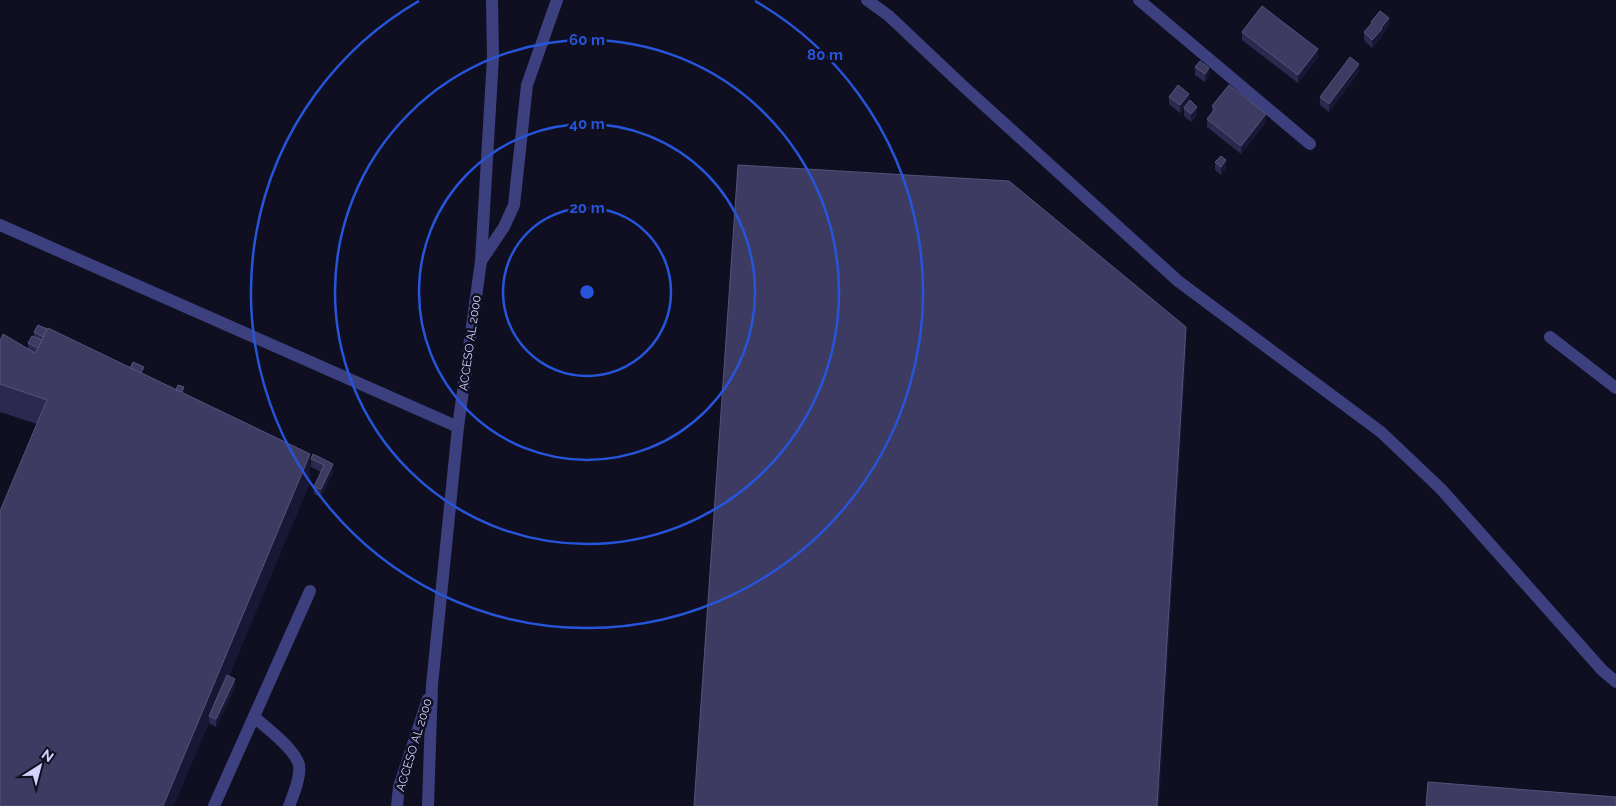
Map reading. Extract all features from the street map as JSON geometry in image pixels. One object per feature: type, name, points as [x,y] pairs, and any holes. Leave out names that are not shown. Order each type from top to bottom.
[{"type":"street","name":"ACCESO AL 2000","points":[[428,806],[432,684],[458,427],[481,261],[493,57],[492,0]]},
{"type":"street","points":[[481,261],[504,227],[514,205],[526,85],[557,0]]},
{"type":"street","points":[[867,0],[890,16],[962,85],[1178,281],[1381,432],[1440,489],[1602,670],[1616,682]]},
{"type":"street","points":[[1139,0],[1310,144]]},
{"type":"street","points":[[0,225],[458,427]]},
{"type":"street","points":[[1550,337],[1616,388]]},
{"type":"street","points":[[214,806],[310,591]]},
{"type":"street","name":"ACCESO AL 2000","points":[[397,806],[399,786],[432,684]]},
{"type":"street","points":[[254,717],[288,747],[299,765],[297,787],[289,806]]},
{"type":"building","points":[[1262,6],[1318,49],[1298,75],[1242,32]]},
{"type":"building","points":[[1380,11],[1389,18],[1372,40],[1364,32]]},
{"type":"building","points":[[1350,57],[1359,64],[1329,104],[1320,97]]},
{"type":"building","points":[[1200,61],[1209,68],[1205,74],[1195,67]]},
{"type":"building","points":[[1178,85],[1189,94],[1180,105],[1169,97]]},
{"type":"building","points":[[1229,85],[1266,114],[1241,146],[1207,119],[1215,109],[1212,106]]},
{"type":"building","points":[[1190,100],[1197,107],[1191,114],[1184,108]]},
{"type":"building","points":[[1221,156],[1226,160],[1221,167],[1215,162]]},
{"type":"building","points":[[738,165],[1009,181],[1186,327],[1157,806],[694,806]]},
{"type":"building","points":[[38,325],[47,329],[43,337],[34,332]]},
{"type":"building","points":[[48,328],[310,454],[163,806],[0,806],[0,511],[47,400],[0,384],[0,341],[3,334],[35,353]]},
{"type":"building","points":[[32,336],[42,340],[38,348],[28,343]]},
{"type":"building","points":[[133,362],[144,367],[141,373],[130,368]]},
{"type":"building","points":[[178,385],[184,387],[182,392],[176,390]]},
{"type":"building","points":[[313,454],[333,464],[321,489],[314,487],[324,465],[311,459]]},
{"type":"building","points":[[227,675],[235,679],[216,719],[209,716]]},
{"type":"building","points":[[1428,782],[1616,797],[1616,806],[1426,806]]}]
